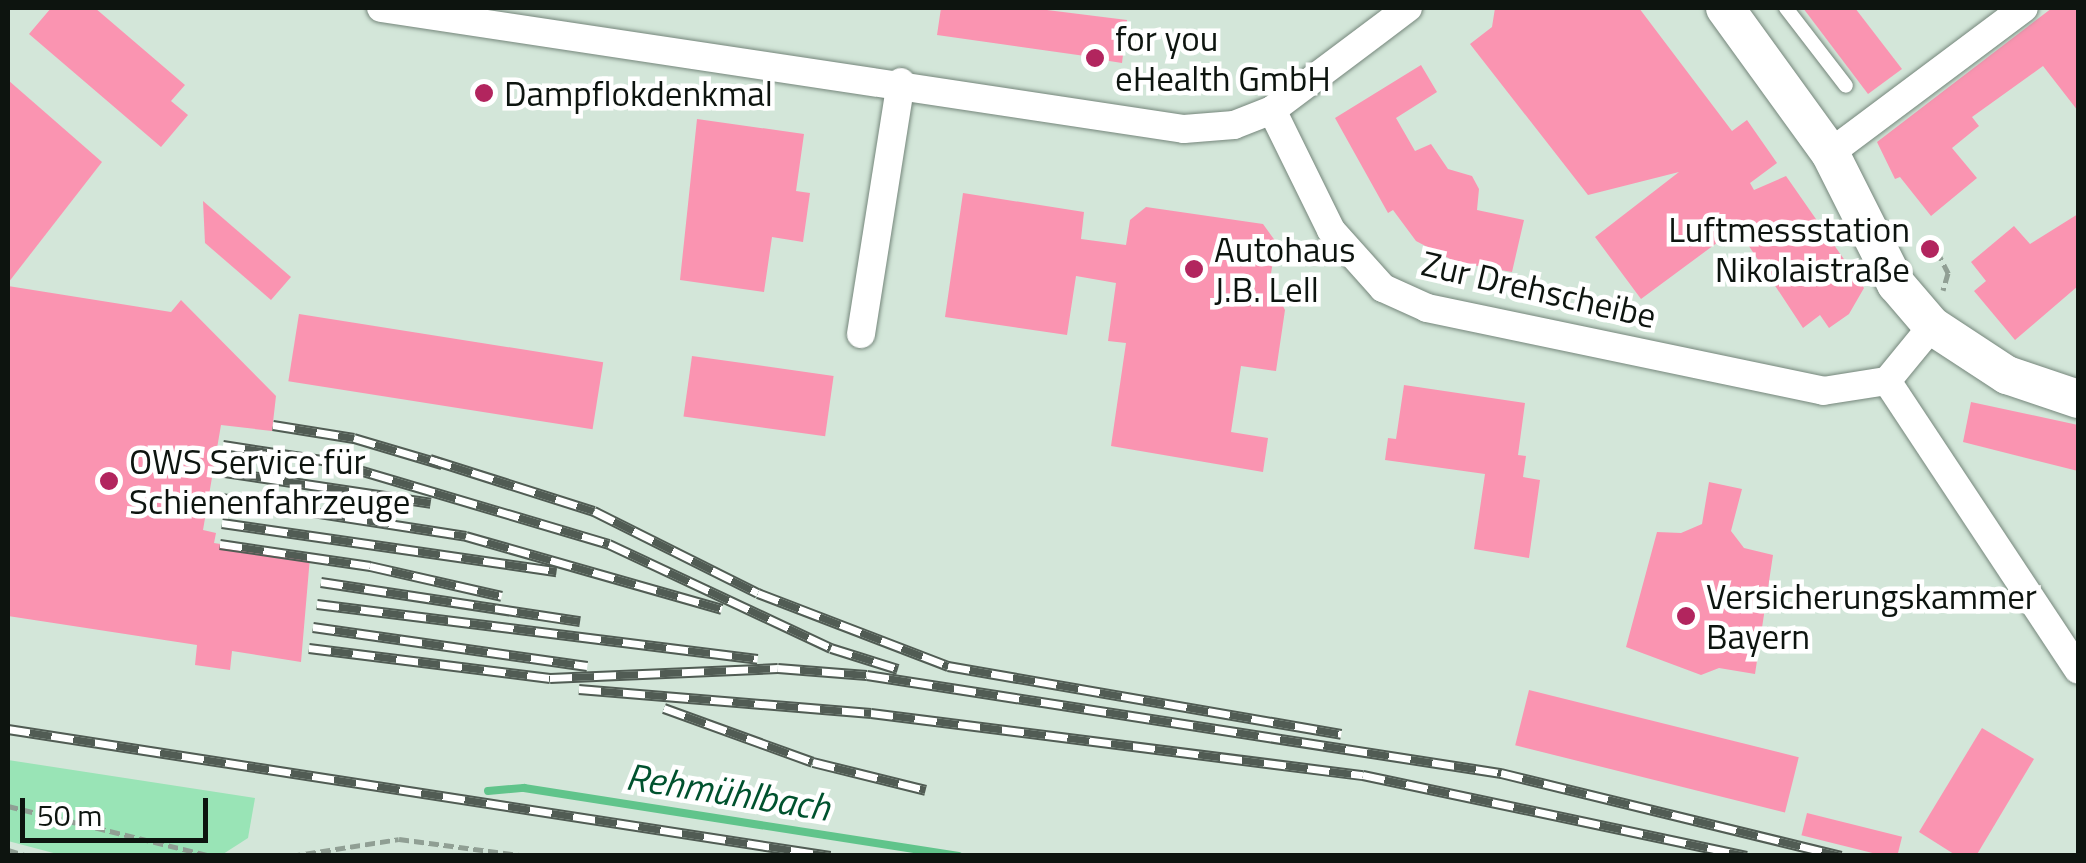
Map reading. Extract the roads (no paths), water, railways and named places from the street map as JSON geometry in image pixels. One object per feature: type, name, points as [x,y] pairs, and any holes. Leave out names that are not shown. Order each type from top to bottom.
[{"type":"main road","points":[[1726,8],[1830,153],[1896,284],[1932,326],[1994,369],[2078,400]]},
{"type":"street","points":[[382,8],[506,15],[1184,129],[1234,124],[1272,110],[1407,8]]},
{"type":"street","points":[[1830,153],[2024,8]]},
{"type":"street","points":[[861,334],[900,82]]},
{"type":"street","name":"Zur Drehscheibe","points":[[1272,110],[1331,230],[1383,288],[1427,308],[1823,391],[1887,381]]},
{"type":"street","points":[[1932,326],[1887,381],[2078,670]]},
{"type":"lane","points":[[1786,8],[1846,86]]},
{"type":"waterway","name":"Rehmühlbach","points":[[488,791],[524,788],[959,856]]},
{"type":"railway","points":[[273,425],[354,438],[442,464]]},
{"type":"railway","points":[[223,445],[329,461],[609,544],[831,648],[898,669]]},
{"type":"railway","points":[[430,459],[594,511],[758,593],[948,666],[1341,734]]},
{"type":"railway","points":[[218,471],[431,503]]},
{"type":"railway","points":[[215,497],[466,536],[722,609]]},
{"type":"railway","points":[[222,523],[557,571]]},
{"type":"railway","points":[[220,544],[370,566],[502,596]]},
{"type":"railway","points":[[321,582],[580,621]]},
{"type":"railway","points":[[317,604],[758,659]]},
{"type":"railway","points":[[313,627],[587,666]]},
{"type":"railway","points":[[309,648],[550,678],[778,668],[867,675],[1501,773],[1841,856]]},
{"type":"railway","points":[[579,689],[871,713],[1363,775],[1747,856]]},
{"type":"railway","points":[[664,708],[813,762],[926,790]]},
{"type":"railway","points":[[8,729],[830,856]]},
{"type":"place","name":"for you eHealth GmbH","points":[[1095,58]]},
{"type":"place","name":"Dampflokdenkmal","points":[[484,93]]},
{"type":"place","name":"Luftmessstation Nikolaistraße","points":[[1930,249]]},
{"type":"place","name":"Autohaus J.B. Lell","points":[[1194,269]]},
{"type":"place","name":"OWS Service für Schienenfahrzeuge","points":[[109,481]]},
{"type":"place","name":"Versicherungskammer Bayern","points":[[1686,616]]}]
